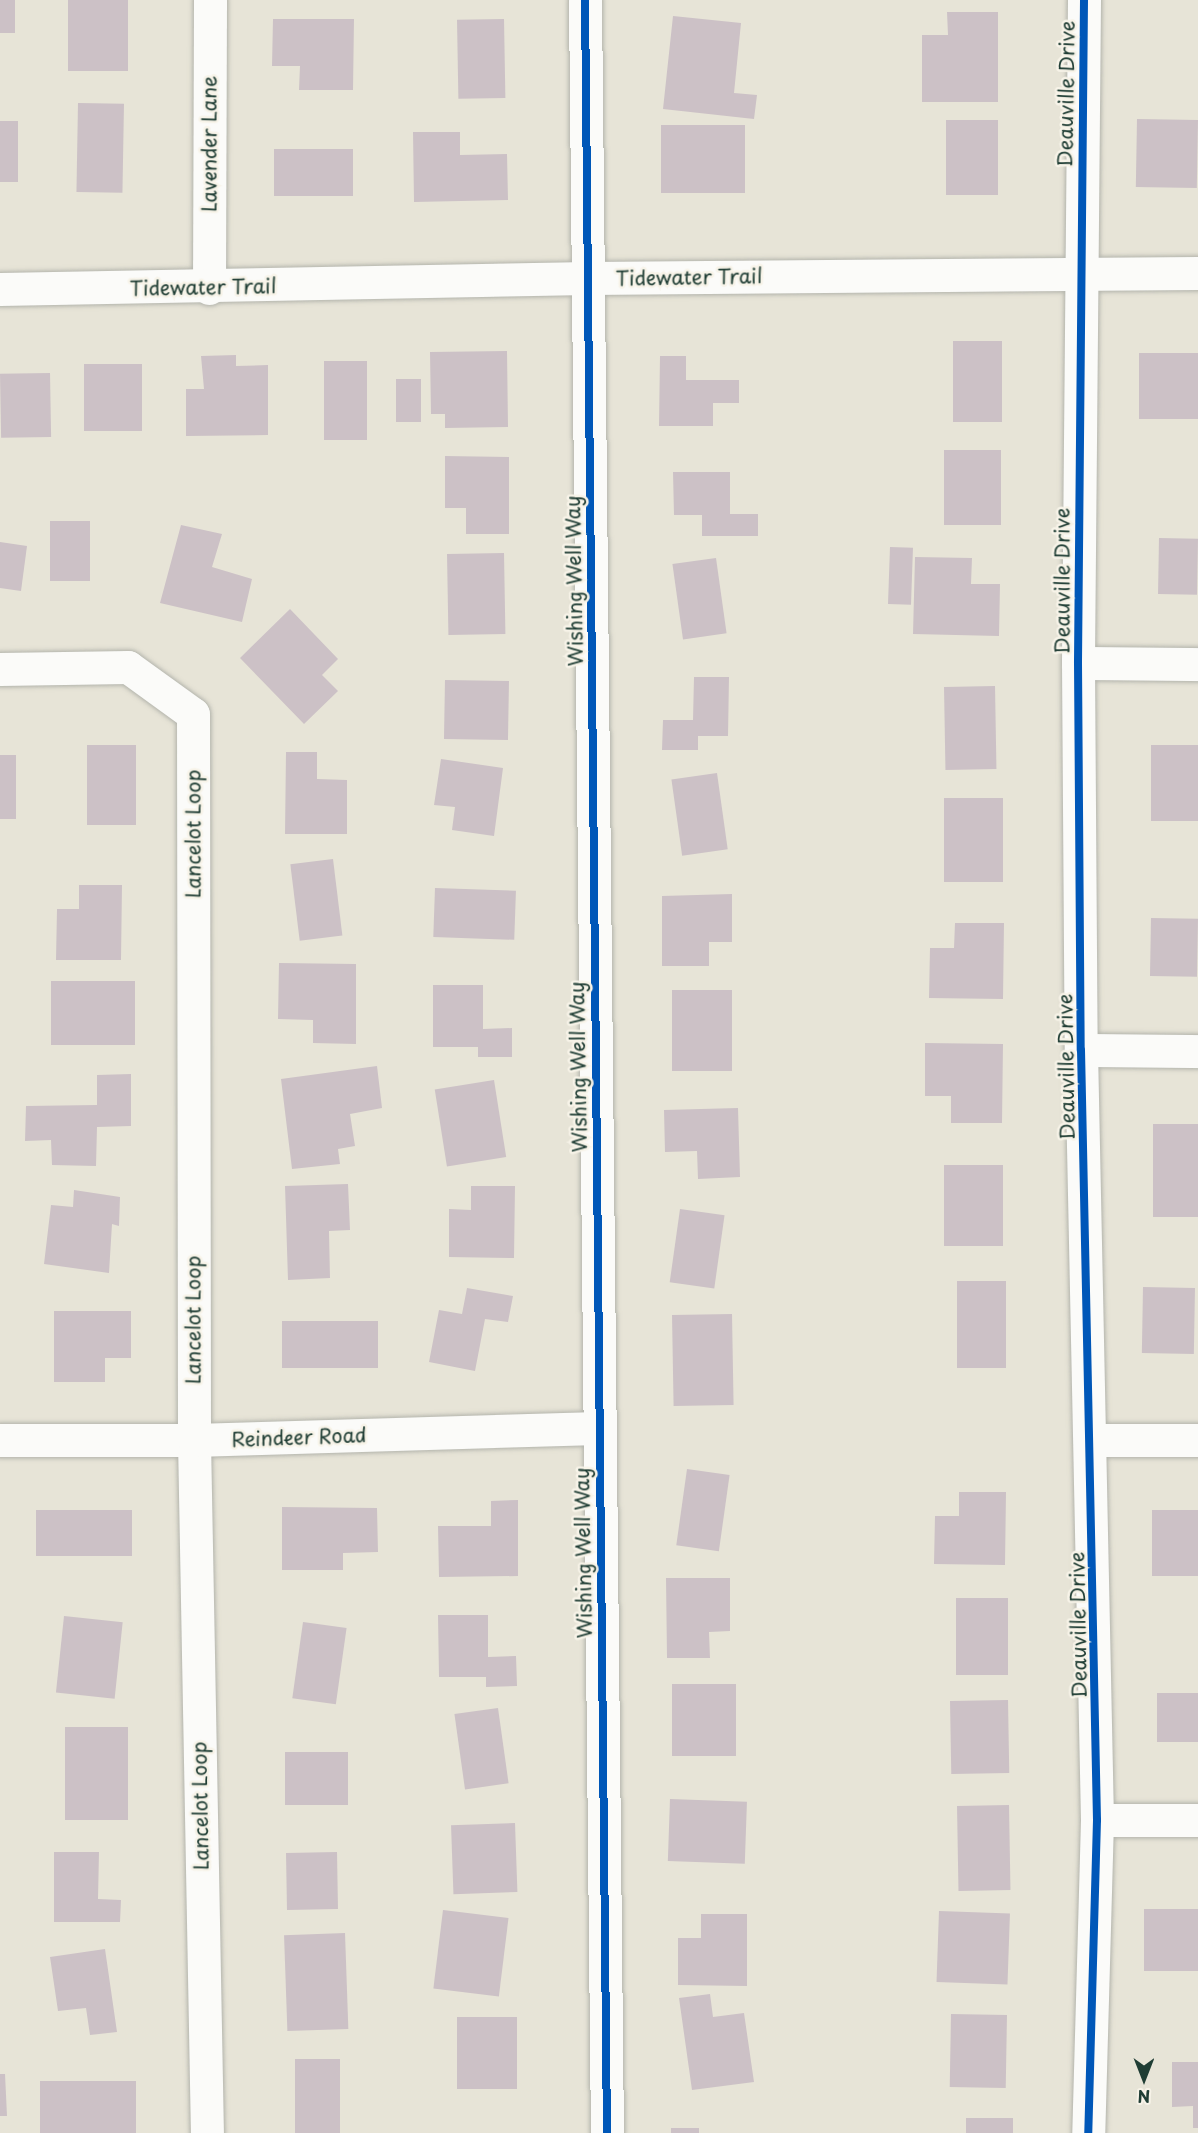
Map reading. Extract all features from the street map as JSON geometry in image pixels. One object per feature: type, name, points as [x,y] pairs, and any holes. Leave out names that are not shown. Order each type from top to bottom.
[{"type":"street","name":"Lavender Lane","points":[[208,288],[210,0]]},
{"type":"street","name":"Wishing Well Way","points":[[585,0],[606,2133]]},
{"type":"street","name":"Deauville Drive","points":[[1084,0],[1078,663],[1082,1050],[1092,1440],[1097,1820],[1088,2133]]},
{"type":"street","name":"Tidewater Trail","points":[[0,289],[208,288],[588,278],[1198,273]]},
{"type":"street","points":[[1078,663],[1198,664]]},
{"type":"street","name":"Lancelot Loop","points":[[0,669],[128,667],[193,714],[194,1440],[207,2133]]},
{"type":"street","points":[[1082,1050],[1198,1051]]},
{"type":"street","name":"Reindeer Road","points":[[0,1440],[194,1440],[598,1428]]},
{"type":"street","points":[[1092,1440],[1198,1440]]},
{"type":"street","points":[[1097,1820],[1198,1820]]},
{"type":"building","points":[[0,0],[15,0],[15,33],[0,33]]},
{"type":"building","points":[[68,0],[128,0],[128,71],[68,71]]},
{"type":"building","points":[[947,12],[998,12],[998,102],[922,102],[922,35],[948,35]]},
{"type":"building","points":[[673,16],[741,23],[734,93],[757,95],[754,119],[663,109]]},
{"type":"building","points":[[273,19],[354,19],[353,90],[299,90],[300,66],[272,66]]},
{"type":"building","points":[[504,19],[505,98],[458,99],[457,20]]},
{"type":"building","points":[[78,103],[124,104],[122,193],[76,192]]},
{"type":"building","points":[[1137,119],[1198,120],[1197,188],[1136,187]]},
{"type":"building","points":[[946,120],[998,120],[998,195],[946,195]]},
{"type":"building","points":[[0,121],[18,121],[18,182],[0,182]]},
{"type":"building","points":[[661,125],[745,125],[745,193],[661,193]]},
{"type":"building","points":[[413,132],[460,132],[460,155],[507,154],[508,200],[414,202]]},
{"type":"building","points":[[274,149],[353,149],[353,196],[274,196]]},
{"type":"building","points":[[953,341],[1002,341],[1002,422],[953,422]]},
{"type":"building","points":[[507,351],[508,427],[445,428],[445,414],[431,414],[430,352]]},
{"type":"building","points":[[1139,353],[1198,353],[1198,419],[1139,419]]},
{"type":"building","points":[[236,355],[236,366],[268,365],[268,435],[186,436],[186,389],[204,389],[201,356]]},
{"type":"building","points":[[660,356],[686,356],[686,380],[739,380],[739,403],[713,403],[713,426],[659,426]]},
{"type":"building","points":[[324,361],[367,361],[367,440],[324,440]]},
{"type":"building","points":[[84,364],[142,364],[142,431],[84,431]]},
{"type":"building","points":[[50,373],[51,437],[1,438],[0,374]]},
{"type":"building","points":[[396,379],[421,379],[421,422],[396,422]]},
{"type":"building","points":[[944,450],[1001,450],[1001,525],[944,525]]},
{"type":"building","points":[[445,456],[509,457],[509,534],[466,534],[466,508],[445,508]]},
{"type":"building","points":[[673,472],[730,472],[730,514],[758,514],[758,536],[702,536],[702,515],[674,515]]},
{"type":"building","points":[[50,521],[90,521],[90,581],[50,581]]},
{"type":"building","points":[[181,525],[222,534],[212,567],[252,579],[242,622],[160,603]]},
{"type":"building","points":[[1159,538],[1198,539],[1197,595],[1158,594]]},
{"type":"building","points":[[0,542],[27,546],[21,591],[0,588]]},
{"type":"building","points":[[890,547],[913,548],[911,605],[888,604]]},
{"type":"building","points":[[504,553],[505,634],[448,635],[447,554]]},
{"type":"building","points":[[915,557],[972,558],[971,584],[1000,584],[999,636],[913,634]]},
{"type":"building","points":[[716,558],[727,633],[683,639],[672,564]]},
{"type":"building","points":[[290,609],[338,659],[322,675],[338,691],[304,724],[240,658]]},
{"type":"building","points":[[694,677],[729,677],[728,736],[698,736],[698,750],[662,750],[663,720],[693,720]]},
{"type":"building","points":[[445,680],[509,681],[508,740],[444,739]]},
{"type":"building","points":[[995,686],[996,769],[945,770],[944,687]]},
{"type":"building","points":[[87,745],[136,745],[136,825],[87,825]]},
{"type":"building","points":[[1151,745],[1198,745],[1198,821],[1151,821]]},
{"type":"building","points":[[286,752],[317,752],[317,779],[347,780],[347,834],[285,834]]},
{"type":"building","points":[[0,755],[16,755],[16,819],[0,819]]},
{"type":"building","points":[[441,759],[503,768],[494,836],[452,830],[455,807],[434,805]]},
{"type":"building","points":[[717,773],[728,849],[682,856],[671,779]]},
{"type":"building","points":[[944,798],[1003,798],[1003,882],[944,882]]},
{"type":"building","points":[[333,859],[342,935],[300,941],[290,864]]},
{"type":"building","points":[[79,885],[122,885],[121,960],[56,960],[57,909],[79,909]]},
{"type":"building","points":[[435,888],[516,891],[514,940],[433,937]]},
{"type":"building","points":[[732,894],[732,942],[709,942],[709,966],[662,966],[662,896]]},
{"type":"building","points":[[1151,918],[1198,919],[1197,977],[1150,976]]},
{"type":"building","points":[[955,923],[1004,923],[1003,999],[929,998],[930,948],[954,948]]},
{"type":"building","points":[[279,963],[356,964],[356,1044],[313,1043],[313,1020],[278,1019]]},
{"type":"building","points":[[51,981],[135,981],[135,1045],[51,1045]]},
{"type":"building","points":[[433,985],[483,985],[483,1029],[512,1028],[512,1057],[478,1057],[478,1047],[433,1047]]},
{"type":"building","points":[[672,990],[732,990],[732,1071],[672,1071]]},
{"type":"building","points":[[925,1043],[1003,1044],[1002,1123],[951,1123],[951,1096],[925,1096]]},
{"type":"building","points":[[377,1066],[382,1108],[350,1114],[355,1146],[338,1149],[340,1164],[292,1169],[281,1079]]},
{"type":"building","points":[[131,1074],[131,1126],[97,1127],[96,1166],[52,1165],[51,1140],[25,1141],[26,1106],[97,1105],[97,1075]]},
{"type":"building","points":[[494,1080],[506,1157],[447,1166],[435,1089]]},
{"type":"building","points":[[738,1108],[740,1177],[698,1179],[697,1151],[665,1152],[664,1110]]},
{"type":"building","points":[[1153,1124],[1198,1124],[1198,1217],[1153,1217]]},
{"type":"building","points":[[944,1165],[1003,1165],[1003,1246],[944,1246]]},
{"type":"building","points":[[348,1184],[350,1230],[329,1231],[330,1278],[288,1280],[285,1186]]},
{"type":"building","points":[[471,1186],[515,1186],[514,1258],[449,1257],[449,1209],[471,1210]]},
{"type":"building","points":[[74,1190],[120,1197],[119,1226],[112,1224],[109,1273],[44,1264],[51,1205],[73,1207]]},
{"type":"building","points":[[680,1209],[725,1215],[714,1289],[670,1282]]},
{"type":"building","points":[[957,1281],[1006,1281],[1006,1368],[957,1368]]},
{"type":"building","points":[[1143,1287],[1195,1288],[1194,1354],[1142,1353]]},
{"type":"building","points":[[467,1288],[513,1296],[508,1322],[485,1319],[475,1371],[429,1362],[439,1310],[462,1314]]},
{"type":"building","points":[[54,1311],[131,1311],[131,1358],[105,1358],[105,1382],[54,1382]]},
{"type":"building","points":[[732,1314],[734,1405],[674,1406],[672,1315]]},
{"type":"building","points":[[282,1321],[378,1321],[378,1368],[282,1368]]},
{"type":"building","points":[[687,1469],[730,1475],[719,1551],[676,1545]]},
{"type":"building","points":[[959,1492],[1006,1492],[1005,1565],[934,1564],[935,1516],[959,1516]]},
{"type":"building","points":[[518,1500],[518,1576],[439,1577],[438,1526],[491,1526],[491,1501]]},
{"type":"building","points":[[282,1507],[377,1508],[378,1552],[343,1553],[343,1570],[282,1570]]},
{"type":"building","points":[[36,1510],[132,1510],[132,1556],[36,1556]]},
{"type":"building","points":[[1152,1510],[1198,1510],[1198,1576],[1152,1576]]},
{"type":"building","points":[[666,1578],[730,1578],[730,1631],[709,1632],[710,1658],[667,1658]]},
{"type":"building","points":[[956,1598],[1008,1598],[1008,1675],[956,1675]]},
{"type":"building","points":[[438,1615],[488,1615],[488,1657],[516,1656],[517,1686],[486,1687],[486,1677],[439,1677]]},
{"type":"building","points":[[64,1616],[123,1622],[115,1699],[56,1693]]},
{"type":"building","points":[[303,1622],[347,1628],[336,1704],[292,1698]]},
{"type":"building","points":[[672,1684],[736,1684],[736,1756],[672,1756]]},
{"type":"building","points":[[1157,1693],[1198,1693],[1198,1742],[1157,1742]]},
{"type":"building","points":[[1008,1700],[1009,1773],[951,1774],[950,1701]]},
{"type":"building","points":[[498,1708],[509,1783],[465,1789],[454,1714]]},
{"type":"building","points":[[65,1727],[128,1727],[128,1820],[65,1820]]},
{"type":"building","points":[[285,1752],[348,1752],[348,1805],[285,1805]]},
{"type":"building","points":[[670,1799],[747,1802],[745,1864],[668,1861]]},
{"type":"building","points":[[1009,1805],[1010,1890],[958,1891],[957,1806]]},
{"type":"building","points":[[515,1823],[517,1892],[453,1894],[451,1825]]},
{"type":"building","points":[[54,1852],[99,1852],[98,1899],[121,1900],[120,1922],[54,1922]]},
{"type":"building","points":[[337,1852],[338,1909],[287,1910],[286,1853]]},
{"type":"building","points":[[1144,1909],[1198,1909],[1198,1971],[1144,1971]]},
{"type":"building","points":[[443,1910],[509,1918],[499,1996],[433,1988]]},
{"type":"building","points":[[939,1911],[1010,1913],[1007,1984],[937,1982]]},
{"type":"building","points":[[701,1914],[747,1914],[747,1986],[678,1985],[678,1938],[701,1938]]},
{"type":"building","points":[[345,1933],[348,2029],[287,2031],[284,1935]]},
{"type":"building","points":[[105,1949],[117,2032],[90,2035],[86,2008],[58,2011],[50,1957]]},
{"type":"building","points":[[710,1994],[713,2017],[744,2013],[754,2082],[692,2090],[679,1998]]},
{"type":"building","points":[[951,2014],[1007,2015],[1006,2088],[950,2087]]},
{"type":"building","points":[[457,2017],[517,2017],[517,2089],[457,2089]]},
{"type":"building","points":[[295,2059],[340,2059],[340,2133],[295,2133]]},
{"type":"building","points":[[1172,2062],[1198,2062],[1198,2128],[1193,2128],[1193,2106],[1172,2107]]},
{"type":"building","points":[[0,2074],[5,2074],[7,2116],[0,2116]]},
{"type":"building","points":[[40,2081],[136,2081],[136,2133],[40,2133]]},
{"type":"building","points":[[966,2118],[1013,2118],[1013,2133],[966,2133]]},
{"type":"building","points":[[671,2128],[699,2128],[699,2133],[671,2133]]},
{"type":"cycle path","points":[[585,0],[607,2133]]},
{"type":"cycle path","points":[[1084,0],[1078,663],[1081,1050],[1097,1820],[1088,2133]]}]
